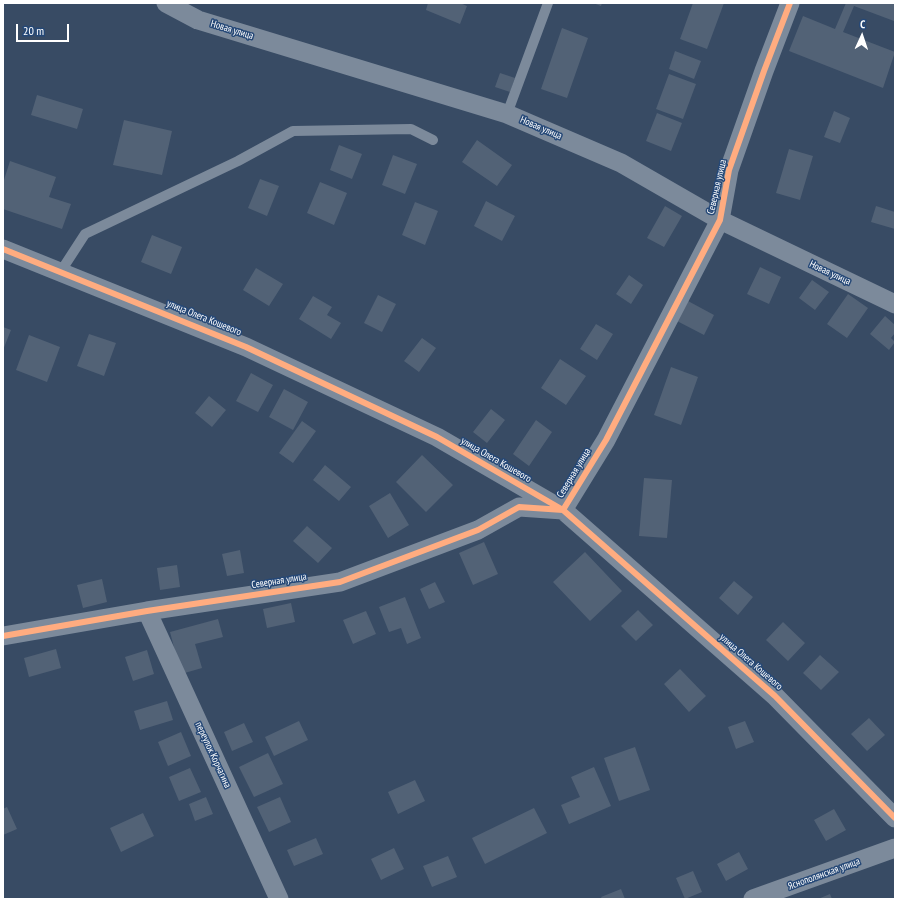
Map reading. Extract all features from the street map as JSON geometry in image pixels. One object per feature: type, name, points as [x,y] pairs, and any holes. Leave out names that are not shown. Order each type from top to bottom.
[{"type":"street","name":"Новая улица","points":[[166,3],[198,20],[508,114],[621,163],[720,220],[895,304]]},
{"type":"street","name":"Северная улица","points":[[3,636],[147,611],[340,582],[478,530],[519,507],[563,510],[606,440],[720,220],[730,170],[764,71],[790,3]]},
{"type":"street","name":"улица Олега Кошевого","points":[[3,249],[61,271],[260,353],[437,437],[563,510],[775,696],[895,818]]},
{"type":"street","name":"переулок Корчагина","points":[[147,611],[279,899]]},
{"type":"street","name":"Яснополянская улица","points":[[753,899],[895,848]]},
{"type":"lane","points":[[508,114],[548,3]]},
{"type":"lane","points":[[61,271],[85,234],[238,161],[293,131],[410,129],[433,140]]},
{"type":"building","points":[[428,3],[460,3],[467,6],[460,24],[426,10]]},
{"type":"building","points":[[593,3],[602,3],[601,6]]},
{"type":"building","points":[[693,3],[724,3],[707,49],[680,39]]},
{"type":"building","points":[[846,3],[895,3],[894,21],[854,6],[843,32],[895,52],[883,88],[789,51],[803,16],[835,29]]},
{"type":"building","points":[[562,28],[588,38],[567,98],[541,89]]},
{"type":"building","points":[[675,51],[701,61],[694,79],[669,69]]},
{"type":"building","points":[[500,73],[515,78],[510,92],[495,87]]},
{"type":"building","points":[[669,74],[696,84],[683,119],[656,109]]},
{"type":"building","points":[[37,95],[83,109],[77,129],[31,115]]},
{"type":"building","points":[[834,111],[850,118],[840,143],[824,137]]},
{"type":"building","points":[[657,113],[682,123],[671,151],[646,141]]},
{"type":"building","points":[[124,120],[172,131],[162,175],[113,165]]},
{"type":"building","points":[[477,140],[512,165],[497,186],[462,162]]},
{"type":"building","points":[[339,145],[362,154],[352,179],[330,170]]},
{"type":"building","points":[[789,149],[813,156],[800,200],[776,193]]},
{"type":"building","points":[[393,155],[417,164],[405,194],[382,185]]},
{"type":"building","points":[[10,161],[56,177],[49,197],[71,204],[62,229],[3,209],[3,183]]},
{"type":"building","points":[[260,179],[279,186],[267,216],[248,208]]},
{"type":"building","points":[[320,182],[347,193],[334,225],[307,213]]},
{"type":"building","points":[[486,201],[515,216],[502,241],[474,226]]},
{"type":"building","points":[[415,202],[438,211],[425,245],[402,235]]},
{"type":"building","points":[[665,206],[682,216],[664,247],[647,238]]},
{"type":"building","points":[[876,206],[895,212],[895,229],[871,222]]},
{"type":"building","points":[[152,235],[182,247],[171,274],[141,262]]},
{"type":"building","points":[[760,267],[781,277],[769,304],[747,294]]},
{"type":"building","points":[[256,268],[283,284],[269,306],[243,290]]},
{"type":"building","points":[[629,275],[643,285],[631,304],[616,294]]},
{"type":"building","points":[[812,280],[829,292],[815,310],[799,298]]},
{"type":"building","points":[[848,294],[868,308],[847,338],[827,324]]},
{"type":"building","points":[[378,295],[396,304],[382,332],[364,323]]},
{"type":"building","points":[[313,296],[332,307],[327,315],[341,323],[331,339],[299,319]]},
{"type":"building","points":[[688,301],[714,315],[704,335],[677,321]]},
{"type":"building","points":[[885,316],[895,325],[895,333],[891,338],[895,342],[889,350],[870,334]]},
{"type":"building","points":[[596,324],[613,334],[597,360],[580,349]]},
{"type":"building","points":[[3,327],[11,330],[3,350]]},
{"type":"building","points":[[89,334],[116,343],[104,376],[77,366]]},
{"type":"building","points":[[29,335],[60,347],[47,382],[16,370]]},
{"type":"building","points":[[422,338],[436,348],[419,372],[404,361]]},
{"type":"building","points":[[560,359],[586,376],[566,405],[541,388]]},
{"type":"building","points":[[671,367],[698,377],[681,425],[654,415]]},
{"type":"building","points":[[251,373],[273,385],[258,412],[236,401]]},
{"type":"building","points":[[284,389],[308,402],[293,430],[269,417]]},
{"type":"building","points":[[209,396],[226,410],[212,427],[195,413]]},
{"type":"building","points":[[491,409],[505,420],[487,443],[473,432]]},
{"type":"building","points":[[536,420],[552,432],[529,466],[513,454]]},
{"type":"building","points":[[302,421],[316,431],[293,463],[279,453]]},
{"type":"building","points":[[422,455],[453,485],[426,512],[396,482]]},
{"type":"building","points":[[325,465],[351,487],[339,501],[313,480]]},
{"type":"building","points":[[644,478],[672,480],[667,538],[639,536]]},
{"type":"building","points":[[390,493],[409,525],[388,538],[369,506]]},
{"type":"building","points":[[307,526],[332,548],[318,563],[293,541]]},
{"type":"building","points":[[484,542],[498,574],[473,585],[459,553]]},
{"type":"building","points":[[240,550],[244,573],[227,576],[222,554]]},
{"type":"building","points":[[585,552],[622,591],[590,621],[553,582]]},
{"type":"building","points":[[177,565],[180,587],[160,590],[157,568]]},
{"type":"building","points":[[102,579],[107,602],[83,608],[77,585]]},
{"type":"building","points":[[734,581],[753,597],[738,615],[719,598]]},
{"type":"building","points":[[435,582],[445,602],[429,609],[420,589]]},
{"type":"building","points":[[405,597],[421,638],[407,644],[401,628],[389,632],[379,607]]},
{"type":"building","points":[[291,603],[295,622],[267,628],[263,609]]},
{"type":"building","points":[[638,610],[653,625],[636,641],[621,626]]},
{"type":"building","points":[[366,611],[376,634],[353,644],[343,620]]},
{"type":"building","points":[[218,619],[223,637],[195,644],[202,668],[181,674],[170,632]]},
{"type":"building","points":[[783,622],[805,643],[788,661],[766,640]]},
{"type":"building","points":[[56,649],[61,668],[29,677],[24,658]]},
{"type":"building","points":[[147,650],[154,674],[133,681],[125,657]]},
{"type":"building","points":[[820,655],[839,672],[821,690],[803,673]]},
{"type":"building","points":[[680,669],[706,696],[689,712],[664,684]]},
{"type":"building","points":[[167,701],[173,720],[140,730],[134,711]]},
{"type":"building","points":[[869,718],[885,735],[867,751],[851,734]]},
{"type":"building","points":[[299,721],[308,740],[274,756],[265,737]]},
{"type":"building","points":[[745,721],[754,742],[736,749],[728,727]]},
{"type":"building","points":[[244,723],[253,742],[232,751],[224,732]]},
{"type":"building","points":[[181,732],[191,756],[168,766],[158,742]]},
{"type":"building","points":[[635,747],[650,790],[619,801],[604,758]]},
{"type":"building","points":[[268,753],[283,784],[254,797],[239,767]]},
{"type":"building","points":[[594,767],[611,806],[569,824],[561,805],[580,797],[571,777]]},
{"type":"building","points":[[190,768],[201,792],[179,801],[169,777]]},
{"type":"building","points":[[415,780],[425,801],[398,814],[388,792]]},
{"type":"building","points":[[206,797],[213,814],[195,821],[189,804]]},
{"type":"building","points":[[280,797],[291,822],[269,832],[257,807]]},
{"type":"building","points":[[7,807],[17,829],[3,835],[3,809]]},
{"type":"building","points":[[534,808],[547,833],[485,864],[472,838]]},
{"type":"building","points":[[834,809],[846,830],[826,841],[814,820]]},
{"type":"building","points":[[143,813],[154,836],[121,852],[110,828]]},
{"type":"building","points":[[316,838],[323,854],[294,866],[287,850]]},
{"type":"building","points":[[394,848],[404,869],[381,880],[371,859]]},
{"type":"building","points":[[739,852],[748,869],[726,881],[717,864]]},
{"type":"building","points":[[448,856],[457,877],[432,887],[423,866]]},
{"type":"building","points":[[693,871],[702,892],[685,899],[676,878]]},
{"type":"building","points":[[621,889],[625,899],[602,899],[601,897]]},
{"type":"building","points":[[830,894],[832,899],[818,899]]},
{"type":"cycle path","points":[[3,636],[147,611],[340,582],[478,530],[519,507],[563,510],[606,440],[720,220],[729,170],[790,3]]},
{"type":"cycle path","points":[[3,249],[246,347],[437,437],[563,510],[775,696],[895,818]]}]
